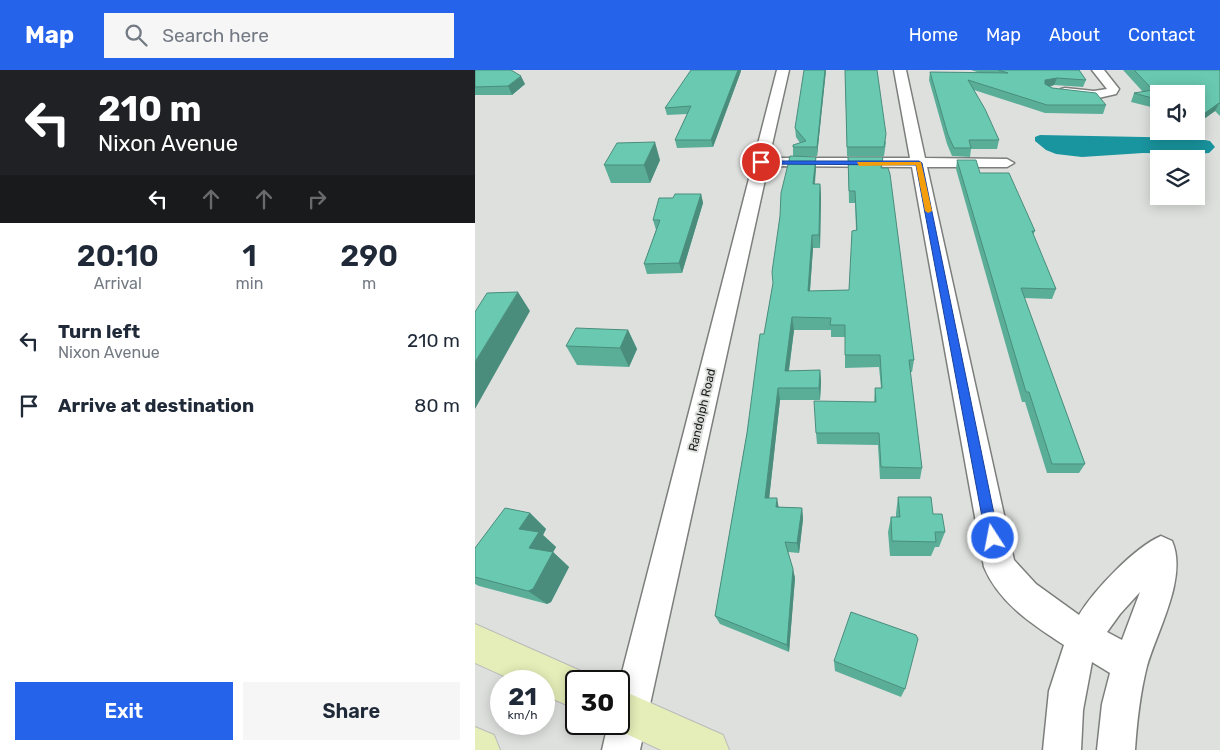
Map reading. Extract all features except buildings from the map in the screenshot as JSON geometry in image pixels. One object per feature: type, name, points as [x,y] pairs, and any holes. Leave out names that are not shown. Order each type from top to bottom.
[{"type":"main road","points":[[475,643],[565,684]]},
{"type":"main road","points":[[630,726],[708,750]]},
{"type":"main road","points":[[475,748],[479,750]]},
{"type":"street","name":"Randolph Road","points":[[630,695],[783,70]]},
{"type":"street","points":[[900,70],[1000,567],[1007,578],[1027,599],[1130,666]]},
{"type":"street","points":[[1050,90],[1094,95],[1109,93],[1113,89],[1098,70]]},
{"type":"street","points":[[761,162],[1007,163]]},
{"type":"street","points":[[1062,750],[1065,698],[1072,667],[1085,636],[1109,602],[1161,551],[1156,596],[1130,666],[1120,704],[1115,750]]},
{"type":"water","points":[[1040,135],[1150,137],[1150,140],[1205,140],[1210,141],[1215,147],[1209,153],[1205,153],[1205,150],[1150,150],[1150,153],[1082,157],[1056,154],[1046,150],[1035,141],[1035,137]]},
{"type":"slow traffic","points":[[859,164],[919,163],[928,211]]},
{"type":"route","points":[[761,162],[919,163],[993,538]]}]
